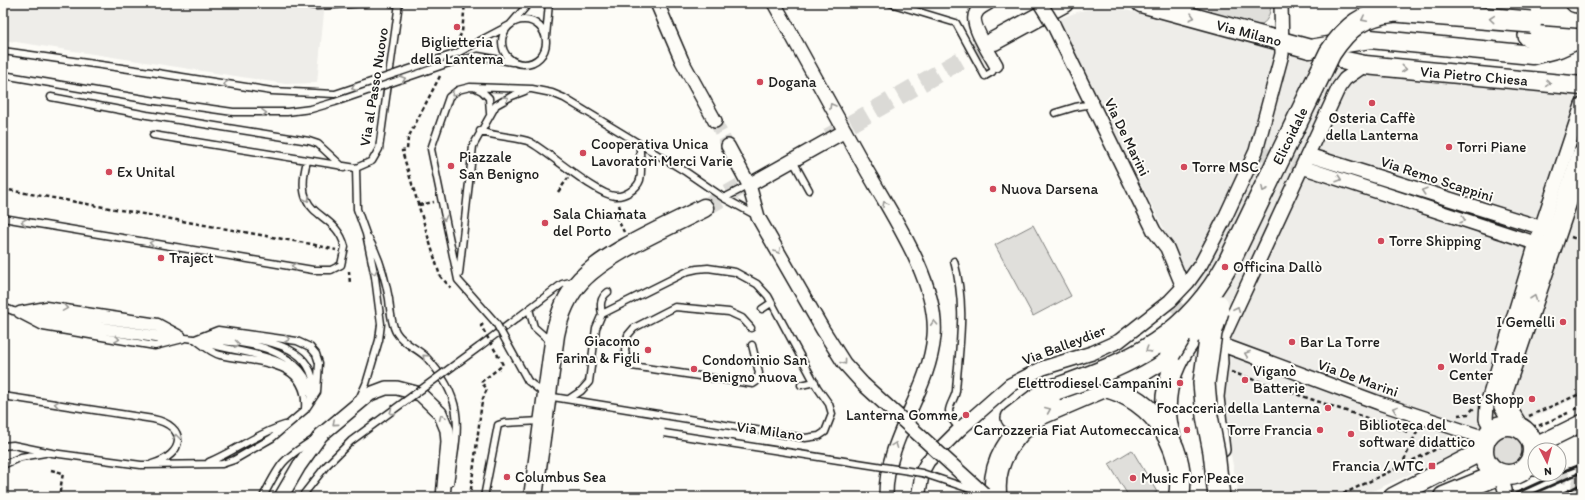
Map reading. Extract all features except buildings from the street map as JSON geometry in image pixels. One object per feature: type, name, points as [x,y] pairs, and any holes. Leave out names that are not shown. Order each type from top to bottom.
[{"type":"highway","name":"Elicoidale","points":[[988,496],[985,475],[988,460],[1003,429],[1026,406],[1042,395],[1108,371],[1142,353],[1177,329],[1199,307],[1217,283],[1229,262],[1330,53],[1346,32],[1355,24],[1378,13],[1395,11],[1581,35]]},
{"type":"highway","name":"Elicoidale","points":[[1101,387],[1145,369],[1201,333],[1255,241],[1334,73],[1341,59],[1354,42],[1377,27],[1394,24],[1530,29]]},
{"type":"highway","points":[[1219,497],[1204,383],[1210,333],[1221,300],[1229,262]]},
{"type":"highway","points":[[1204,383],[1234,497]]},
{"type":"highway","points":[[988,496],[995,486],[998,468],[1006,447],[1019,430],[1038,415],[1101,387]]},
{"type":"main road","points":[[994,41],[1064,3]]},
{"type":"main road","name":"Via Milano","points":[[1141,3],[1310,50],[1370,39],[1532,55],[1559,48],[1581,35]]},
{"type":"main road","points":[[1575,3],[1582,4]]},
{"type":"main road","points":[[1346,62],[1366,66]]},
{"type":"main road","name":"Via Pietro Chiesa","points":[[1366,66],[1582,86]]},
{"type":"main road","points":[[1531,442],[1525,422],[1504,405],[1503,390],[1546,238],[1582,156]]},
{"type":"main road","points":[[533,497],[547,396],[547,339],[558,320],[566,301],[580,282],[596,266],[704,208]]},
{"type":"main road","points":[[1157,419],[1158,389],[1170,354],[1179,336],[1199,307]]},
{"type":"main road","points":[[1171,442],[1166,416],[1170,376],[1182,350],[1201,333]]},
{"type":"main road","name":"Elicoidale","points":[[1056,389],[1087,385],[1101,387],[1134,400],[1157,419],[1171,442],[1178,466],[1180,479],[1178,497]]},
{"type":"main road","points":[[1393,497],[1486,440],[1508,424],[1525,422]]},
{"type":"main road","points":[[1486,440],[1488,465],[1502,482]]},
{"type":"main road","points":[[1444,497],[1502,482],[1527,470]]},
{"type":"street","points":[[657,3],[682,61],[714,121]]},
{"type":"street","points":[[774,3],[908,245],[930,294],[934,317],[934,333],[930,361],[890,460],[886,479],[886,497]]},
{"type":"street","points":[[988,3],[976,13],[974,17],[975,25],[996,65]]},
{"type":"street","name":"Via De Marini","points":[[1040,3],[1053,24],[1154,231],[1167,248],[1183,287]]},
{"type":"street","name":"Via Balleydier","points":[[918,497],[922,470],[928,461],[960,429],[1010,385],[1043,368],[1092,353],[1119,341],[1172,303],[1201,264],[1223,222],[1256,151],[1282,54],[1280,3]]},
{"type":"street","points":[[1229,497],[1219,468],[1207,397],[1210,359],[1220,344],[1339,87],[1350,75],[1366,66]]},
{"type":"street","points":[[1486,440],[1487,404],[1546,238],[1582,105]]},
{"type":"street","points":[[749,185],[845,131]]},
{"type":"street","points":[[728,146],[749,185],[758,217],[823,330],[844,363],[863,384],[988,496]]},
{"type":"street","name":"Via Remo Scappini","points":[[1308,155],[1546,238]]},
{"type":"street","name":"Via Remo Scappini","points":[[1302,167],[1546,238]]},
{"type":"street","name":"Via De Marini","points":[[1201,333],[1220,344],[1379,403],[1486,440]]},
{"type":"street","points":[[1214,497],[1219,468],[1217,397],[1223,366],[1220,344]]},
{"type":"street","points":[[281,497],[299,466],[321,435],[355,406],[377,391],[397,388],[420,394],[440,412],[447,430],[448,442],[443,494]]},
{"type":"street","points":[[1543,442],[1582,423]]},
{"type":"lane","points":[[301,3],[317,6],[366,3]]},
{"type":"lane","points":[[391,3],[399,4]]},
{"type":"lane","points":[[515,62],[504,52],[502,45],[505,31],[528,3]]},
{"type":"lane","points":[[5,75],[233,112],[287,112],[311,109],[449,63],[478,56],[522,64],[536,60],[544,49],[546,42],[549,3]]},
{"type":"lane","points":[[890,3],[956,23],[985,76],[992,72],[996,65]]},
{"type":"lane","name":"Via al Passo Nuovo","points":[[356,168],[372,161],[379,149],[399,4]]},
{"type":"lane","points":[[3,50],[272,91],[335,94],[457,53],[516,22],[530,21],[541,29],[546,42]]},
{"type":"lane","points":[[3,47],[14,52]]},
{"type":"lane","points":[[470,87],[486,94],[490,103],[490,113]]},
{"type":"lane","points":[[547,396],[528,381],[496,323],[458,280],[431,150],[450,97],[458,90],[470,87],[532,89],[552,93],[564,98],[640,144],[724,198],[758,217]]},
{"type":"lane","points":[[458,280],[473,146],[490,113],[503,100],[532,89]]},
{"type":"lane","points":[[51,96],[147,115],[310,141],[318,144],[344,168]]},
{"type":"lane","points":[[1055,113],[1092,104]]},
{"type":"lane","points":[[480,131],[488,135],[528,141],[594,186],[614,196],[623,195],[634,189],[639,182],[641,173],[639,156],[640,144]]},
{"type":"lane","points":[[153,135],[344,168],[356,168],[357,209],[366,234],[381,264],[396,332],[403,342],[424,355],[434,366],[453,398],[458,425],[443,494]]},
{"type":"lane","points":[[3,218],[313,270],[335,269],[341,264],[345,253],[345,247],[341,235],[317,213],[304,196],[302,178],[307,161]]},
{"type":"lane","points":[[792,161],[809,190]]},
{"type":"lane","points":[[724,198],[749,185]]},
{"type":"lane","points":[[355,406],[366,384],[379,340],[381,324],[375,277],[366,234]]},
{"type":"lane","points":[[954,261],[960,292],[962,323],[956,395],[949,410],[951,419],[960,429]]},
{"type":"lane","name":"Via Milano","points":[[547,396],[805,438],[818,436],[825,432],[832,414],[829,404],[814,382],[771,303],[757,284],[744,276],[723,270],[708,268],[688,271],[602,314]]},
{"type":"lane","points":[[303,496],[326,466],[351,441],[562,284],[572,281],[580,282]]},
{"type":"lane","points":[[569,399],[581,391],[589,382],[596,352],[598,321],[602,314],[600,305],[603,296],[608,292]]},
{"type":"lane","points":[[762,309],[771,303]]},
{"type":"lane","points":[[13,312],[46,305],[158,322],[187,338]]},
{"type":"lane","points":[[3,307],[43,327],[155,346],[187,338]]},
{"type":"lane","points":[[751,328],[742,318],[729,312],[675,307],[634,328],[628,335],[626,350],[627,361],[632,366],[753,384],[756,382],[759,373],[752,345]]},
{"type":"lane","points":[[529,309],[534,327],[547,339]]},
{"type":"lane","points":[[13,312],[187,338],[261,347],[284,358],[300,369],[307,377],[311,386],[310,403]]},
{"type":"lane","points":[[3,446],[27,447],[52,453],[141,465],[160,466],[206,463],[222,464],[234,460],[272,438],[310,403],[318,386],[319,363],[316,354],[304,343],[218,330],[195,339]]},
{"type":"lane","points":[[195,339],[221,336],[258,339],[281,345],[297,354],[308,365],[312,374],[310,403]]},
{"type":"lane","points":[[195,339],[218,355],[270,363],[286,370],[298,380],[310,403]]},
{"type":"lane","points":[[801,385],[814,382]]},
{"type":"lane","points":[[3,396],[153,419],[169,423],[177,434],[174,454],[157,463],[141,465]]},
{"type":"lane","points":[[484,497],[498,425],[504,423],[544,421]]},
{"type":"lane","points":[[664,433],[922,473],[959,484],[988,496]]},
{"type":"lane","points":[[262,497],[277,469],[285,458],[321,435]]},
{"type":"lane","points":[[3,465],[31,455],[52,453]]},
{"type":"path","points":[[455,46],[462,32],[465,3]]},
{"type":"path","points":[[442,73],[408,138],[407,150],[402,151],[440,276],[456,293]]},
{"type":"path","points":[[558,192],[573,171]]},
{"type":"path","points":[[3,189],[311,244],[350,254],[350,284]]},
{"type":"path","points":[[618,204],[620,211],[616,216],[625,234]]},
{"type":"path","points":[[470,497],[482,401],[487,389],[481,382],[503,365],[481,326],[483,322]]},
{"type":"path","points":[[1223,366],[1408,432]]},
{"type":"path","points":[[1582,393],[1529,416],[1525,422],[1538,426],[1582,406]]},
{"type":"path","points":[[1455,415],[1468,414],[1473,410],[1476,403]]},
{"type":"path","points":[[1401,467],[1418,429]]},
{"type":"path","points":[[1337,497],[1442,446]]},
{"type":"path","points":[[51,470],[63,473],[59,497]]},
{"type":"shaded area","points":[[3,3],[325,3],[317,83],[286,84],[3,40]]},
{"type":"shaded area","points":[[1166,3],[1272,3],[1266,20],[1261,25],[1257,26]]},
{"type":"shaded area","points":[[1098,7],[1122,9],[1274,48],[1383,73],[1582,93],[1582,395],[1360,497],[1239,497],[1220,397],[1229,359],[1176,252],[1056,20],[1080,11]]},
{"type":"shaded area","points":[[1033,225],[1071,296],[1033,316],[995,245]]},
{"type":"shaded area","points":[[1506,434],[1515,437],[1519,441],[1522,450],[1519,459],[1515,463],[1506,466],[1497,463],[1493,459],[1490,450],[1493,441],[1497,437]]},
{"type":"shaded area","name":"Music For Peace","points":[[1132,450],[1157,492],[1148,497],[1129,497],[1109,464]]},
{"type":"tunnel","points":[[828,137],[994,41]]},
{"type":"tunnel","points":[[715,121],[728,146]]},
{"type":"tunnel","points":[[1256,151],[1302,167]]},
{"type":"tunnel","points":[[704,208],[740,187]]},
{"type":"tunnel","points":[[1174,305],[1193,322]]},
{"type":"tunnel","points":[[1567,478],[1582,483]]},
{"type":"railway","points":[[1567,470],[1582,464]]},
{"type":"railway","points":[[1525,497],[1582,472]]},
{"type":"railway","points":[[1508,497],[1541,482]]},
{"type":"railway","points":[[1555,497],[1582,484]]},
{"type":"railway","points":[[1571,497],[1582,492]]},
{"type":"place","name":"Biglietteria della Lanterna","points":[[457,27]]},
{"type":"place","name":"Dogana","points":[[760,82]]},
{"type":"place","name":"Osteria Caffè della Lanterna","points":[[1372,103]]},
{"type":"place","name":"Torri Piane","points":[[1449,147]]},
{"type":"place","name":"Cooperativa Unica Lavoratori Merci Varie","points":[[583,153]]},
{"type":"place","name":"Piazzale San Benigno","points":[[451,166]]},
{"type":"place","name":"Torre MSC","points":[[1184,167]]},
{"type":"place","name":"Ex Unital","points":[[109,172]]},
{"type":"place","name":"Nuova Darsena","points":[[993,189]]},
{"type":"place","name":"Sala Chiamata del Porto","points":[[545,223]]},
{"type":"place","name":"Torre Shipping","points":[[1381,241]]},
{"type":"place","name":"Traject","points":[[161,258]]},
{"type":"place","name":"Officina Dallò","points":[[1225,267]]},
{"type":"place","name":"I Gemelli","points":[[1563,322]]},
{"type":"place","name":"Bar La Torre","points":[[1292,342]]},
{"type":"place","name":"Giacomo Farina & Figli","points":[[648,350]]},
{"type":"place","name":"World Trade Center","points":[[1441,367]]},
{"type":"place","name":"Condominio San Benigno nuova","points":[[694,369]]},
{"type":"place","name":"Viganò Batterie","points":[[1245,380]]},
{"type":"place","name":"Elettrodiesel Campanini","points":[[1180,383]]},
{"type":"place","name":"Best Shopp","points":[[1532,399]]},
{"type":"place","name":"Focacceria della Lanterna","points":[[1328,408]]},
{"type":"place","name":"Lanterna Gomme","points":[[966,415]]},
{"type":"place","name":"Carrozzeria Fiat Automeccanica","points":[[1187,430]]},
{"type":"place","name":"Torre Francia","points":[[1320,430]]},
{"type":"place","name":"Biblioteca del software didattico","points":[[1351,434]]},
{"type":"place","name":"Francia / WTC","points":[[1432,466]]},
{"type":"place","name":"Columbus Sea","points":[[507,477]]},
{"type":"place","name":"Music For Peace","points":[[1133,478]]}]
